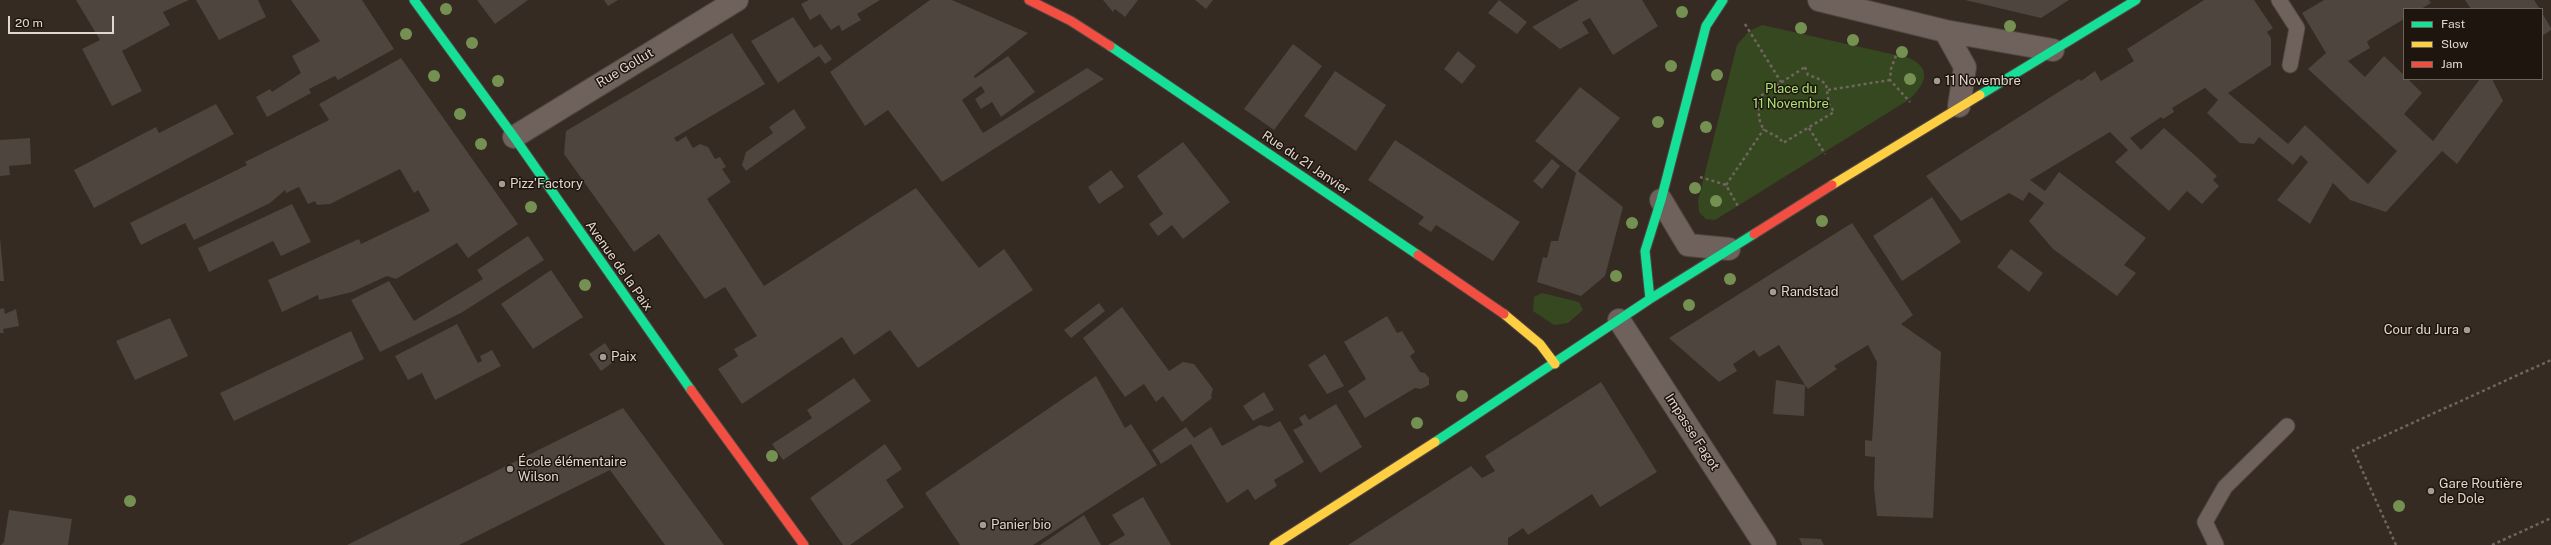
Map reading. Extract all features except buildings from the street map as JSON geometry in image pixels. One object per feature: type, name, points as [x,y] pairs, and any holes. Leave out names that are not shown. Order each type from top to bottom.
[{"type":"main road","name":"Avenue de la Paix","points":[[414,0],[514,137],[673,364],[804,545]]},
{"type":"main road","name":"Rue du 21 Janvier","points":[[1029,0],[1071,21],[1135,63],[1510,318],[1540,344],[1555,364]]},
{"type":"main road","points":[[1650,299],[1646,251],[1661,200],[1706,26],[1723,0]]},
{"type":"main road","points":[[1274,545],[1555,364],[1650,299],[1729,249],[1960,106],[2136,0]]},
{"type":"street","name":"Rue Gollut","points":[[514,137],[737,0]]},
{"type":"street","points":[[1819,0],[1945,31],[2053,50]]},
{"type":"street","points":[[1945,31],[1965,67],[1960,106]]},
{"type":"street","points":[[1661,200],[1688,245],[1729,249]]},
{"type":"street","name":"Impasse Fagot","points":[[1619,320],[1765,545]]},
{"type":"lane","points":[[2279,0],[2297,28],[2290,65]]},
{"type":"lane","points":[[2216,545],[2204,522],[2225,487],[2287,426]]},
{"type":"path","points":[[1745,24],[1781,82]]},
{"type":"path","points":[[1899,48],[1891,68],[1890,80],[1910,103]]},
{"type":"path","points":[[1805,67],[1808,75],[1817,78],[1828,90],[1829,104],[1834,112],[1783,143],[1779,136],[1764,129],[1760,122],[1759,105],[1756,99],[1781,82],[1805,67]]},
{"type":"path","points":[[1828,90],[1890,80]]},
{"type":"path","points":[[1809,128],[1826,156]]},
{"type":"path","points":[[1726,185],[1764,129]]},
{"type":"path","points":[[1700,177],[1726,185],[1740,210]]},
{"type":"path","points":[[2396,545],[2353,450],[2551,360]]},
{"type":"path","points":[[2492,545],[2551,518]]},
{"type":"green space","name":"Place du 11 Novembre","points":[[1762,25],[1909,58],[1917,62],[1924,72],[1923,82],[1920,88],[1910,99],[1715,220],[1706,219],[1699,212],[1698,201],[1737,45],[1749,31]]},
{"type":"green space","points":[[1542,293],[1579,302],[1583,310],[1568,323],[1554,325],[1533,311],[1534,297]]},
{"type":"traffic: fast","points":[[414,0],[514,137],[691,390]]},
{"type":"traffic: fast","points":[[1650,299],[1645,251],[1661,200],[1706,26],[1723,0]]},
{"type":"traffic: fast","points":[[1980,95],[2136,0]]},
{"type":"traffic: fast","points":[[1110,46],[1418,255]]},
{"type":"traffic: fast","points":[[1435,442],[1650,299],[1754,234]]},
{"type":"traffic: slow","points":[[1832,185],[1980,95]]},
{"type":"traffic: slow","points":[[1504,314],[1540,344],[1555,364]]},
{"type":"traffic: slow","points":[[1274,545],[1435,442]]},
{"type":"traffic: jam","points":[[1029,0],[1071,21],[1110,46]]},
{"type":"traffic: jam","points":[[1754,234],[1832,185]]},
{"type":"traffic: jam","points":[[1418,255],[1504,314]]},
{"type":"traffic: jam","points":[[691,390],[804,545]]},
{"type":"place","name":"11 Novembre","points":[[1937,81]]},
{"type":"place","name":"Pizz'Factory","points":[[502,184]]},
{"type":"place","name":"Randstad","points":[[1773,292]]},
{"type":"place","name":"Cour du Jura","points":[[2467,330]]},
{"type":"place","name":"Paix","points":[[603,357]]},
{"type":"place","name":"École élémentaire Wilson","points":[[510,469]]},
{"type":"place","name":"Gare Routière de Dole","points":[[2431,491]]},
{"type":"place","name":"Panier bio","points":[[983,525]]}]
